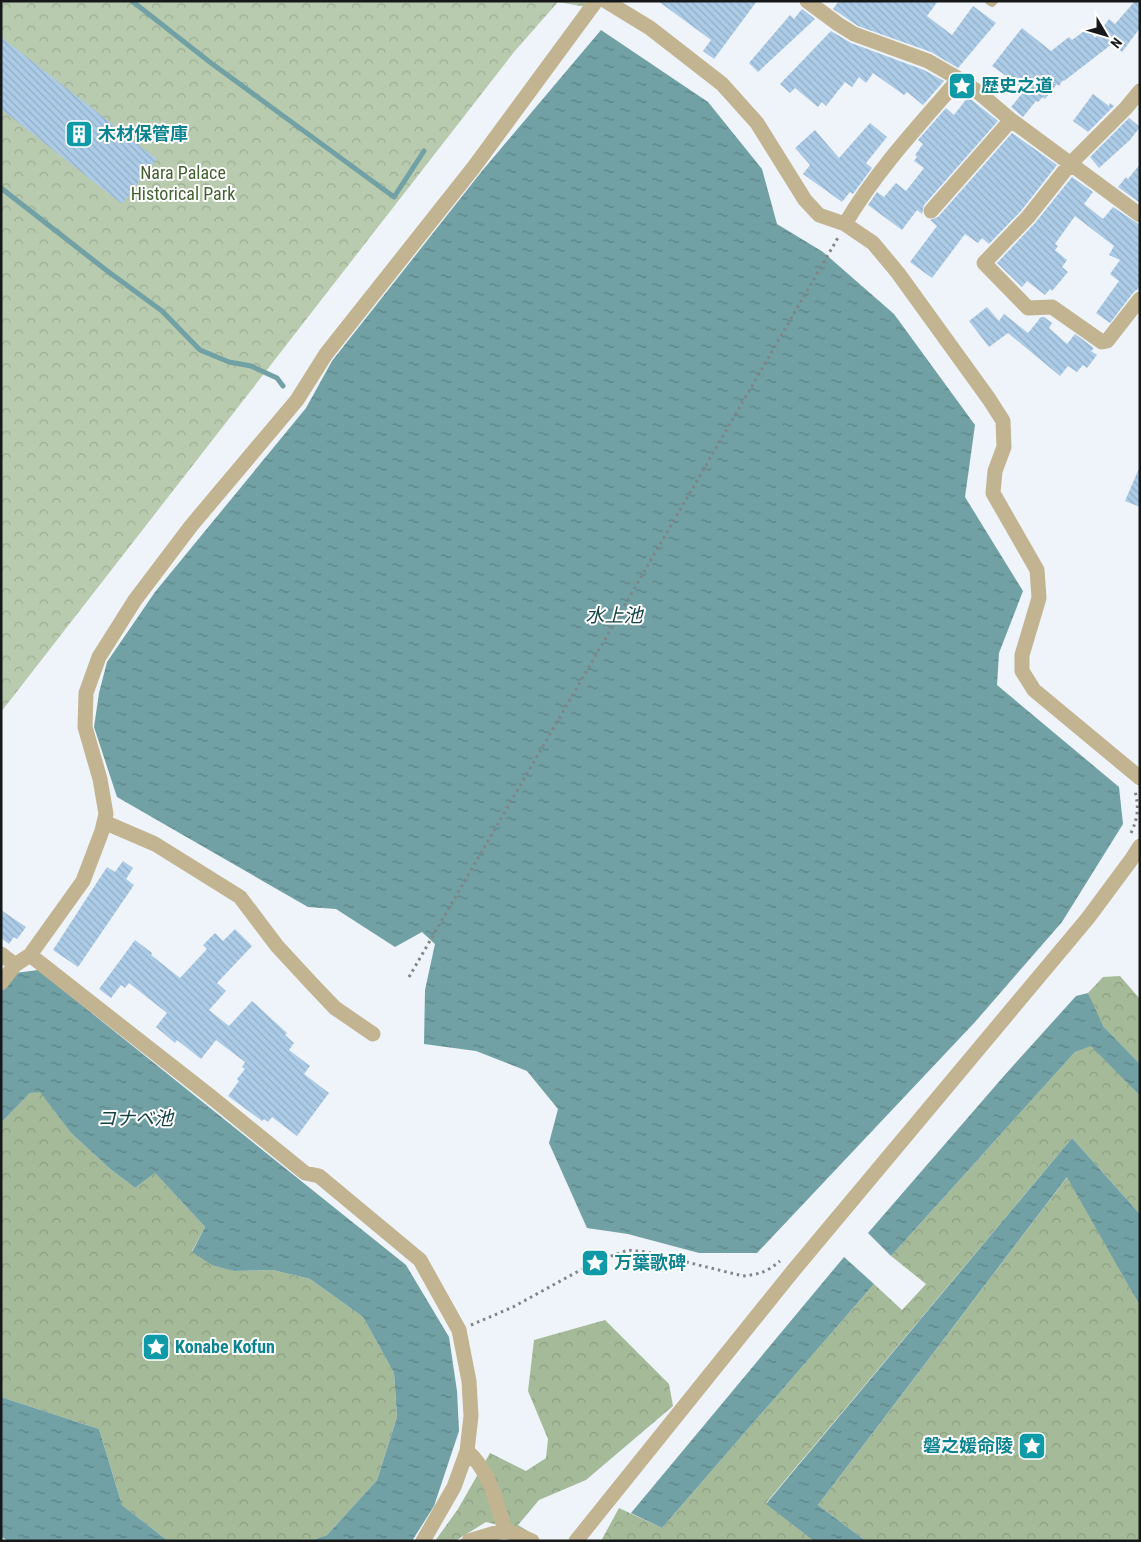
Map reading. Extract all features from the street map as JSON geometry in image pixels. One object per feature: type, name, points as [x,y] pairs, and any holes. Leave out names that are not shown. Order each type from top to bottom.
[{"type":"street","points":[[1,983],[15,965],[30,955],[83,881],[102,831],[106,814],[100,778],[85,727],[86,693],[99,657],[136,600],[191,526],[297,400],[326,354],[474,167],[596,1]]},
{"type":"street","points":[[606,1],[650,28],[722,84],[758,122],[805,200],[818,214],[845,224],[873,243],[898,273],[990,399],[1003,421],[1004,447],[995,471],[993,493],[1037,570],[1039,598],[1022,655],[1022,671],[1034,690],[1137,784]]},
{"type":"street","points":[[807,1],[854,34],[928,61],[959,79],[978,92],[1010,120],[1140,215]]},
{"type":"street","points":[[845,224],[859,200],[890,160],[959,79]]},
{"type":"street","points":[[1140,91],[1126,108],[1070,164],[1028,217],[984,263],[1028,308],[1052,307],[1102,342],[1107,341],[1140,299]]},
{"type":"street","points":[[931,212],[1010,120]]},
{"type":"street","points":[[104,822],[155,844],[240,897],[276,946],[335,1008],[373,1034]]},
{"type":"street","points":[[576,1541],[793,1272],[1088,918],[1131,860],[1135,841]]},
{"type":"street","points":[[1,954],[15,965]]},
{"type":"street","points":[[30,955],[305,1173],[318,1176],[420,1260],[459,1330],[470,1381],[471,1416],[467,1451],[454,1487],[423,1541]]},
{"type":"street","points":[[467,1451],[484,1470],[505,1530]]},
{"type":"street","points":[[469,1541],[505,1530],[532,1541]]},
{"type":"lane","points":[[989,1],[992,3],[994,1]]},
{"type":"path","points":[[409,978],[845,224]]},
{"type":"path","points":[[1135,841],[1139,806],[1137,784]]},
{"type":"path","points":[[459,1330],[513,1307],[595,1262],[628,1250],[646,1252],[743,1276],[760,1274],[772,1268],[782,1258]]},
{"type":"green space","name":"Nara Palace Historical Park","points":[[1,1],[589,1],[585,7],[558,2],[514,52],[1,712]]},
{"type":"green space","points":[[1120,976],[1140,999],[1140,1064],[1099,1022],[1088,993],[1103,977]]},
{"type":"green space","points":[[1091,1045],[1140,1096],[1140,1214],[1072,1138],[766,1503],[814,1541],[601,1541],[619,1508],[662,1528],[874,1284],[902,1310],[926,1284],[891,1256],[1075,1052]]},
{"type":"green space","points":[[40,1091],[71,1133],[109,1168],[135,1188],[155,1173],[205,1227],[192,1251],[234,1271],[273,1270],[310,1279],[363,1317],[394,1373],[397,1417],[377,1480],[327,1535],[310,1541],[168,1541],[122,1505],[99,1429],[1,1397],[1,1123],[30,1093]]},
{"type":"green space","points":[[1068,1176],[1140,1306],[1140,1541],[866,1541],[818,1505]]},
{"type":"green space","points":[[605,1320],[669,1384],[673,1406],[586,1480],[539,1500],[518,1525],[531,1533],[486,1522],[455,1541],[435,1541],[458,1509],[490,1453],[526,1471],[546,1458],[548,1439],[528,1391],[534,1340]]},
{"type":"water","name":"水上池","points":[[601,30],[708,102],[762,169],[777,224],[823,252],[894,314],[975,425],[965,497],[1023,591],[999,653],[997,685],[1119,787],[1123,824],[1062,922],[975,1022],[757,1253],[699,1253],[628,1234],[587,1228],[549,1143],[558,1109],[527,1071],[476,1051],[424,1044],[425,990],[435,944],[422,932],[395,947],[336,909],[308,907],[117,797],[94,727],[99,693],[107,662],[155,592],[306,408],[332,361],[482,171]]},
{"type":"water","name":"コナベ池","points":[[38,970],[406,1265],[449,1337],[457,1391],[459,1431],[434,1506],[412,1541],[310,1541],[327,1535],[377,1480],[397,1417],[394,1373],[363,1317],[310,1279],[273,1270],[234,1271],[212,1265],[192,1252],[205,1227],[155,1173],[135,1188],[109,1168],[71,1133],[40,1092],[30,1093],[1,1123],[1,991],[15,973]]},
{"type":"water","points":[[1088,993],[1103,1026],[1140,1064],[1140,1096],[1091,1046],[1075,1052],[891,1256],[868,1233],[1076,996]]},
{"type":"water","points":[[1072,1138],[1140,1214],[1140,1306],[1067,1177],[818,1505],[866,1541],[814,1541],[766,1504]]},
{"type":"water","points":[[844,1257],[874,1284],[662,1528],[631,1513]]},
{"type":"water","points":[[1,1397],[99,1429],[122,1505],[168,1541],[9,1541],[1,1537]]},
{"type":"building","points":[[658,1],[757,1],[714,59],[703,51],[711,40]]},
{"type":"building","points":[[839,1],[938,1],[927,16],[952,35],[973,6],[996,23],[958,68],[931,52],[858,26],[833,9]]},
{"type":"building","points":[[1135,1],[1140,1],[1140,28],[1122,52],[1112,44],[1063,80],[1059,86],[1057,84],[1045,99],[1043,97],[1038,102],[1036,101],[1023,117],[1011,107],[1024,91],[992,66],[1022,28],[1051,51],[1069,37],[1072,40],[1087,29],[1095,38],[1109,19],[1115,24]]},
{"type":"building","points":[[802,9],[815,19],[758,72],[749,63],[790,15],[794,19]]},
{"type":"building","points":[[831,31],[851,43],[924,70],[944,81],[923,105],[907,92],[904,95],[873,73],[866,83],[859,77],[852,87],[845,82],[826,106],[822,102],[818,107],[795,88],[790,93],[780,84]]},
{"type":"building","name":"木材保管庫","points":[[1,37],[157,159],[122,204],[1,109]]},
{"type":"building","points":[[1093,94],[1109,106],[1110,103],[1114,106],[1088,132],[1073,121]]},
{"type":"building","points":[[968,97],[998,121],[924,205],[922,214],[917,210],[902,230],[868,205],[877,192],[884,197],[896,183],[906,191],[924,168],[914,161],[917,157],[915,155],[923,144],[918,140],[946,108],[954,115]]},
{"type":"building","points":[[1129,118],[1140,127],[1130,140],[1099,168],[1090,157]]},
{"type":"building","points":[[870,123],[887,137],[866,163],[872,168],[853,194],[850,192],[842,202],[803,174],[810,165],[795,148],[815,130],[839,158]]},
{"type":"building","points":[[1012,133],[1057,165],[1021,211],[989,244],[982,238],[978,243],[965,234],[932,278],[910,262],[937,226],[930,220],[938,217]]},
{"type":"building","points":[[1140,164],[1140,203],[1118,187],[1126,177],[1128,179]]},
{"type":"building","points":[[1072,177],[1093,192],[1084,204],[1103,219],[1113,207],[1140,225],[1140,287],[1133,293],[1110,323],[1096,313],[1119,281],[1110,274],[1120,260],[1109,255],[1114,246],[1075,216],[1055,244],[1058,246],[1055,250],[1067,260],[1062,267],[1068,272],[1052,291],[1050,289],[1045,295],[1027,281],[1022,287],[997,263],[1035,223]]},
{"type":"building","points":[[987,307],[999,321],[1004,314],[1028,333],[1041,317],[1044,317],[1052,323],[1049,328],[1067,344],[1075,334],[1094,348],[1091,351],[1097,355],[1087,368],[1083,365],[1077,372],[1068,366],[1060,376],[1008,333],[989,347],[969,321]]},
{"type":"building","points":[[1140,466],[1140,507],[1125,501]]},
{"type":"building","points":[[123,861],[133,868],[126,879],[134,885],[78,967],[53,950],[107,867],[115,872]]},
{"type":"building","points":[[1,910],[26,927],[17,939],[14,937],[9,944],[1,938]]},
{"type":"building","points":[[235,929],[252,946],[217,983],[226,991],[209,1010],[229,1026],[252,1001],[287,1033],[285,1035],[294,1043],[289,1050],[310,1066],[304,1074],[329,1093],[297,1136],[272,1117],[268,1122],[264,1119],[262,1121],[228,1096],[245,1069],[242,1067],[245,1062],[216,1040],[201,1059],[177,1040],[175,1043],[156,1027],[167,1013],[129,983],[125,988],[121,985],[111,998],[99,989],[135,940],[180,978],[207,949],[203,945],[215,933],[223,941]]},
{"type":"waterway","points":[[132,1],[211,63],[394,197],[424,151]]},
{"type":"waterway","points":[[1,188],[162,311],[200,350],[229,362],[251,366],[277,378],[283,386]]},
{"type":"place","name":"歴史之道","points":[[962,86]]},
{"type":"place","name":"木材保管庫","points":[[79,134]]},
{"type":"place","name":"万葉歌碑","points":[[595,1263]]},
{"type":"place","name":"Konabe Kofun","points":[[156,1347]]},
{"type":"place","name":"磐之媛命陵","points":[[1032,1446]]}]
